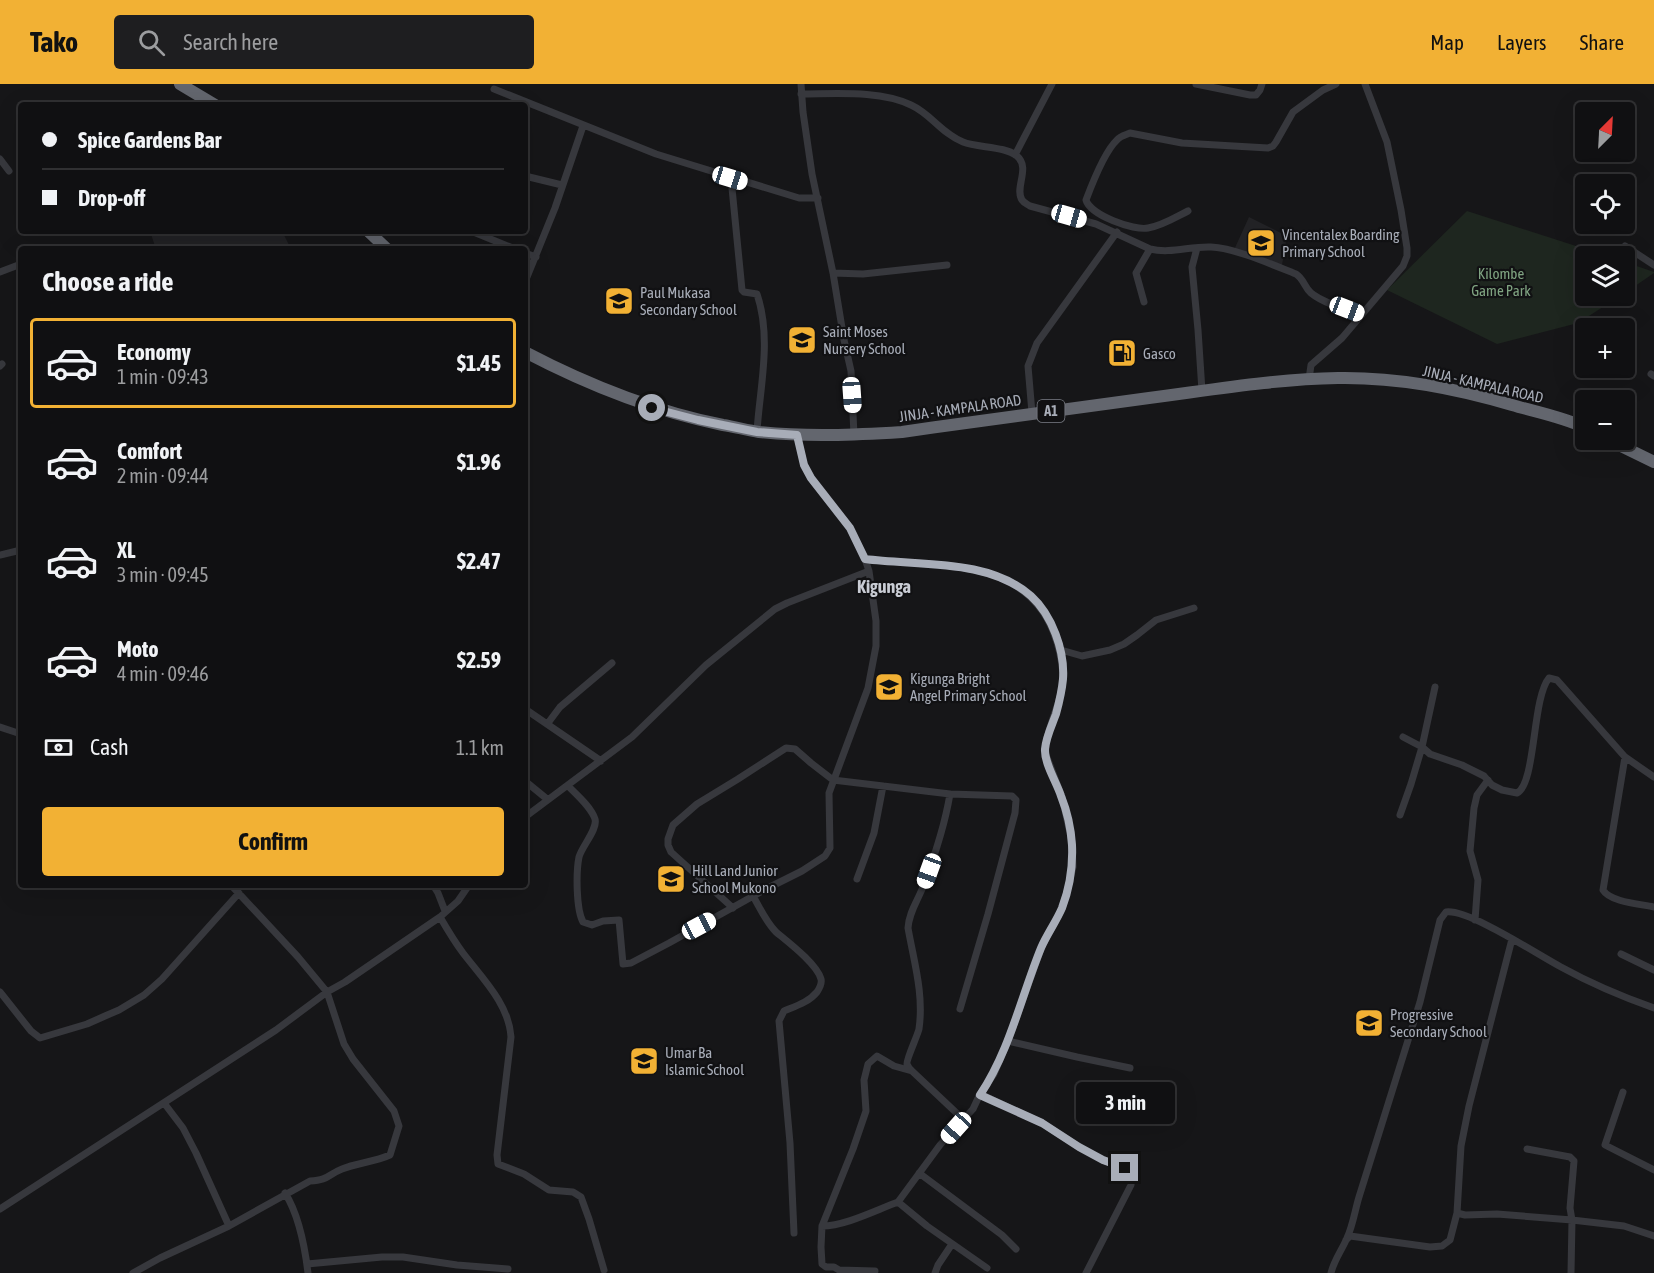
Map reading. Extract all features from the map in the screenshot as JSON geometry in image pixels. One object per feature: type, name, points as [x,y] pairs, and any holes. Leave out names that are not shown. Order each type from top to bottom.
[{"type":"highway","points":[[180,84],[210,102]]},
{"type":"highway","points":[[371,234],[384,246]]},
{"type":"highway","name":"JINJA - KAMPALA ROAD","points":[[528,353],[596,387],[652,408],[757,432],[797,435],[902,432],[1032,413],[1309,379],[1378,379],[1423,383],[1503,402],[1575,424]]},
{"type":"highway","points":[[1629,450],[1654,462]]},
{"type":"street","points":[[801,84],[812,174],[851,371],[854,435]]},
{"type":"street","points":[[1015,155],[1052,84]]},
{"type":"street","points":[[1196,84],[1250,95],[1256,95],[1262,84]]},
{"type":"street","points":[[1188,211],[1150,228],[1134,228],[1090,208],[1086,200],[1108,152],[1123,135],[1130,134],[1182,143],[1268,148],[1276,142],[1293,112],[1323,90],[1336,84]]},
{"type":"street","points":[[1309,379],[1311,365],[1342,338],[1403,266],[1407,256],[1401,210],[1387,142],[1365,84]]},
{"type":"street","points":[[494,89],[526,102]]},
{"type":"street","points":[[801,94],[871,95],[898,100],[912,106],[946,134],[966,144],[1015,155],[1021,161],[1023,168],[1020,193],[1022,200],[1030,206],[1096,224],[1150,249],[1172,251],[1214,247],[1228,250],[1296,274],[1302,278],[1312,294],[1362,315]]},
{"type":"street","points":[[528,103],[584,126],[621,138],[656,154],[799,198],[818,198]]},
{"type":"street","points":[[528,275],[584,126]]},
{"type":"street","points":[[0,159],[9,171]]},
{"type":"street","points":[[528,177],[562,185]]},
{"type":"street","points":[[730,178],[742,291],[757,294],[763,318],[764,357],[757,432]]},
{"type":"street","points":[[1032,413],[1028,366],[1037,344],[1117,232]]},
{"type":"street","points":[[478,234],[508,246]]},
{"type":"street","points":[[1197,248],[1192,267],[1202,391]]},
{"type":"street","points":[[1144,303],[1136,273],[1150,249]]},
{"type":"street","points":[[1635,253],[1654,265]]},
{"type":"street","points":[[528,254],[536,257]]},
{"type":"street","points":[[0,272],[18,265]]},
{"type":"street","points":[[833,273],[863,274],[947,265]]},
{"type":"street","points":[[568,786],[591,811],[596,825],[579,857],[580,916],[583,922],[591,925],[603,921],[619,920],[623,964],[631,963],[802,871],[820,860],[830,848],[829,793],[868,688],[876,646],[876,621],[869,571],[865,559],[850,528],[811,478],[804,465],[797,435]]},
{"type":"street","points":[[0,555],[18,551]]},
{"type":"street","points":[[822,1227],[847,1221],[898,1202],[940,1145],[973,1109],[994,1074],[1042,946],[1062,909],[1072,867],[1072,842],[1067,817],[1045,749],[1056,714],[1063,678],[1061,650],[1042,608],[1022,589],[987,573],[958,566],[865,559]]},
{"type":"street","points":[[528,815],[632,738],[706,665],[775,609],[869,571]]},
{"type":"street","points":[[1061,650],[1082,656],[1110,650],[1124,644],[1156,620],[1194,608]]},
{"type":"street","points":[[548,723],[560,708],[612,663]]},
{"type":"street","points":[[1403,737],[1430,754],[1462,765],[1484,776],[1492,785],[1502,790],[1517,793],[1521,791],[1532,751],[1540,695],[1549,678],[1557,680],[1625,757],[1654,777]]},
{"type":"street","points":[[1400,815],[1412,784],[1435,687]]},
{"type":"street","points":[[528,711],[601,760]]},
{"type":"street","points":[[0,727],[18,733]]},
{"type":"street","points":[[733,908],[671,852],[668,838],[673,825],[697,804],[786,748],[795,749],[833,780],[950,794],[1012,796],[1016,800],[1015,813],[960,1009]]},
{"type":"street","points":[[1625,757],[1603,890],[1605,894],[1616,899],[1654,907]]},
{"type":"street","points":[[1475,920],[1478,880],[1470,851],[1477,795],[1488,780]]},
{"type":"street","points":[[528,784],[547,800]]},
{"type":"street","points":[[857,879],[874,832],[883,786]]},
{"type":"street","points":[[950,794],[922,892],[908,919],[921,991],[919,1029],[907,1064],[964,1120]]},
{"type":"street","points":[[133,1273],[229,1226],[310,1181],[323,1180],[342,1169],[390,1155],[399,1126],[389,1103],[366,1076],[344,1044],[327,992],[234,888]]},
{"type":"street","points":[[435,888],[443,914],[462,951],[489,985],[510,1021],[511,1037],[497,1155],[498,1164],[524,1174],[549,1190],[573,1192],[581,1197],[604,1270]]},
{"type":"street","points":[[0,1209],[276,1030],[327,992],[443,914],[458,901],[467,888]]},
{"type":"street","points":[[0,992],[31,1031],[40,1038],[87,1024],[119,1010],[144,995],[162,979],[239,893]]},
{"type":"street","points":[[753,896],[770,925],[799,951],[816,971],[821,981],[818,992],[803,1003],[784,1011],[779,1021],[790,1143],[794,1233]]},
{"type":"street","points":[[1331,1273],[1347,1240],[1420,1002],[1440,920],[1446,912],[1475,920],[1562,968],[1654,1008]]},
{"type":"street","points":[[1347,1240],[1350,1236],[1430,1247],[1442,1246],[1450,1240],[1456,1213],[1461,1146],[1469,1106],[1512,939]]},
{"type":"street","points":[[1621,954],[1654,970]]},
{"type":"street","points":[[1008,1041],[1130,1068]]},
{"type":"street","points":[[874,1271],[839,1270],[822,1264],[822,1227],[866,1111],[864,1080],[868,1064],[877,1056],[894,1066],[912,1071]]},
{"type":"street","points":[[1623,1092],[1605,1145],[1654,1170]]},
{"type":"street","points":[[980,1095],[1042,1123],[1079,1147],[1103,1160],[1125,1168],[1131,1177],[1131,1185],[1086,1273]]},
{"type":"street","points":[[164,1103],[183,1128],[229,1226]]},
{"type":"street","points":[[1527,1149],[1570,1157],[1574,1161],[1570,1208],[1572,1220],[1570,1273]]},
{"type":"street","points":[[920,1173],[1002,1235],[1016,1249]]},
{"type":"street","points":[[285,1193],[291,1202],[308,1273]]},
{"type":"street","points":[[898,1202],[927,1226],[987,1268]]},
{"type":"street","points":[[1456,1213],[1497,1214],[1624,1226],[1654,1236]]},
{"type":"street","points":[[935,1273],[952,1244]]},
{"type":"street","points":[[307,1264],[402,1257],[508,1269]]},
{"type":"shaded area","name":"Vincentalex Boarding Primary School","points":[[1249,217],[1287,236],[1282,265],[1234,250]]},
{"type":"shaded area","points":[[151,234],[284,234],[290,246],[155,246]]},
{"type":"green space","name":"Kilombe Game Park","points":[[1467,211],[1576,246],[1575,306],[1604,306],[1586,318],[1575,318],[1575,324],[1497,344],[1387,290]]},
{"type":"green space","points":[[1635,265],[1654,273],[1635,286]]},
{"type":"place","name":"Vincentalex Boarding Primary School","points":[[1261,243]]},
{"type":"place","name":"Paul Mukasa Secondary School","points":[[619,301]]},
{"type":"place","name":"Saint Moses Nursery School","points":[[802,340]]},
{"type":"place","name":"Gasco","points":[[1122,353]]},
{"type":"place","name":"Kigunga Bright Angel Primary School","points":[[889,687]]},
{"type":"place","name":"Hill Land Junior School Mukono","points":[[671,879]]},
{"type":"place","name":"Progressive Secondary School","points":[[1369,1023]]},
{"type":"place","name":"Umar Ba Islamic School","points":[[644,1061]]},
{"type":"district","name":"Kigunga","points":[[884,586]]},
{"type":"route","points":[[652,408],[757,432],[797,435],[804,465],[811,478],[850,528],[865,559],[958,566],[987,573],[1022,589],[1042,608],[1061,650],[1063,678],[1056,714],[1045,749],[1067,817],[1072,842],[1072,867],[1062,909],[1042,946],[994,1074],[980,1095],[1042,1123],[1079,1147],[1103,1160],[1125,1168]]}]
